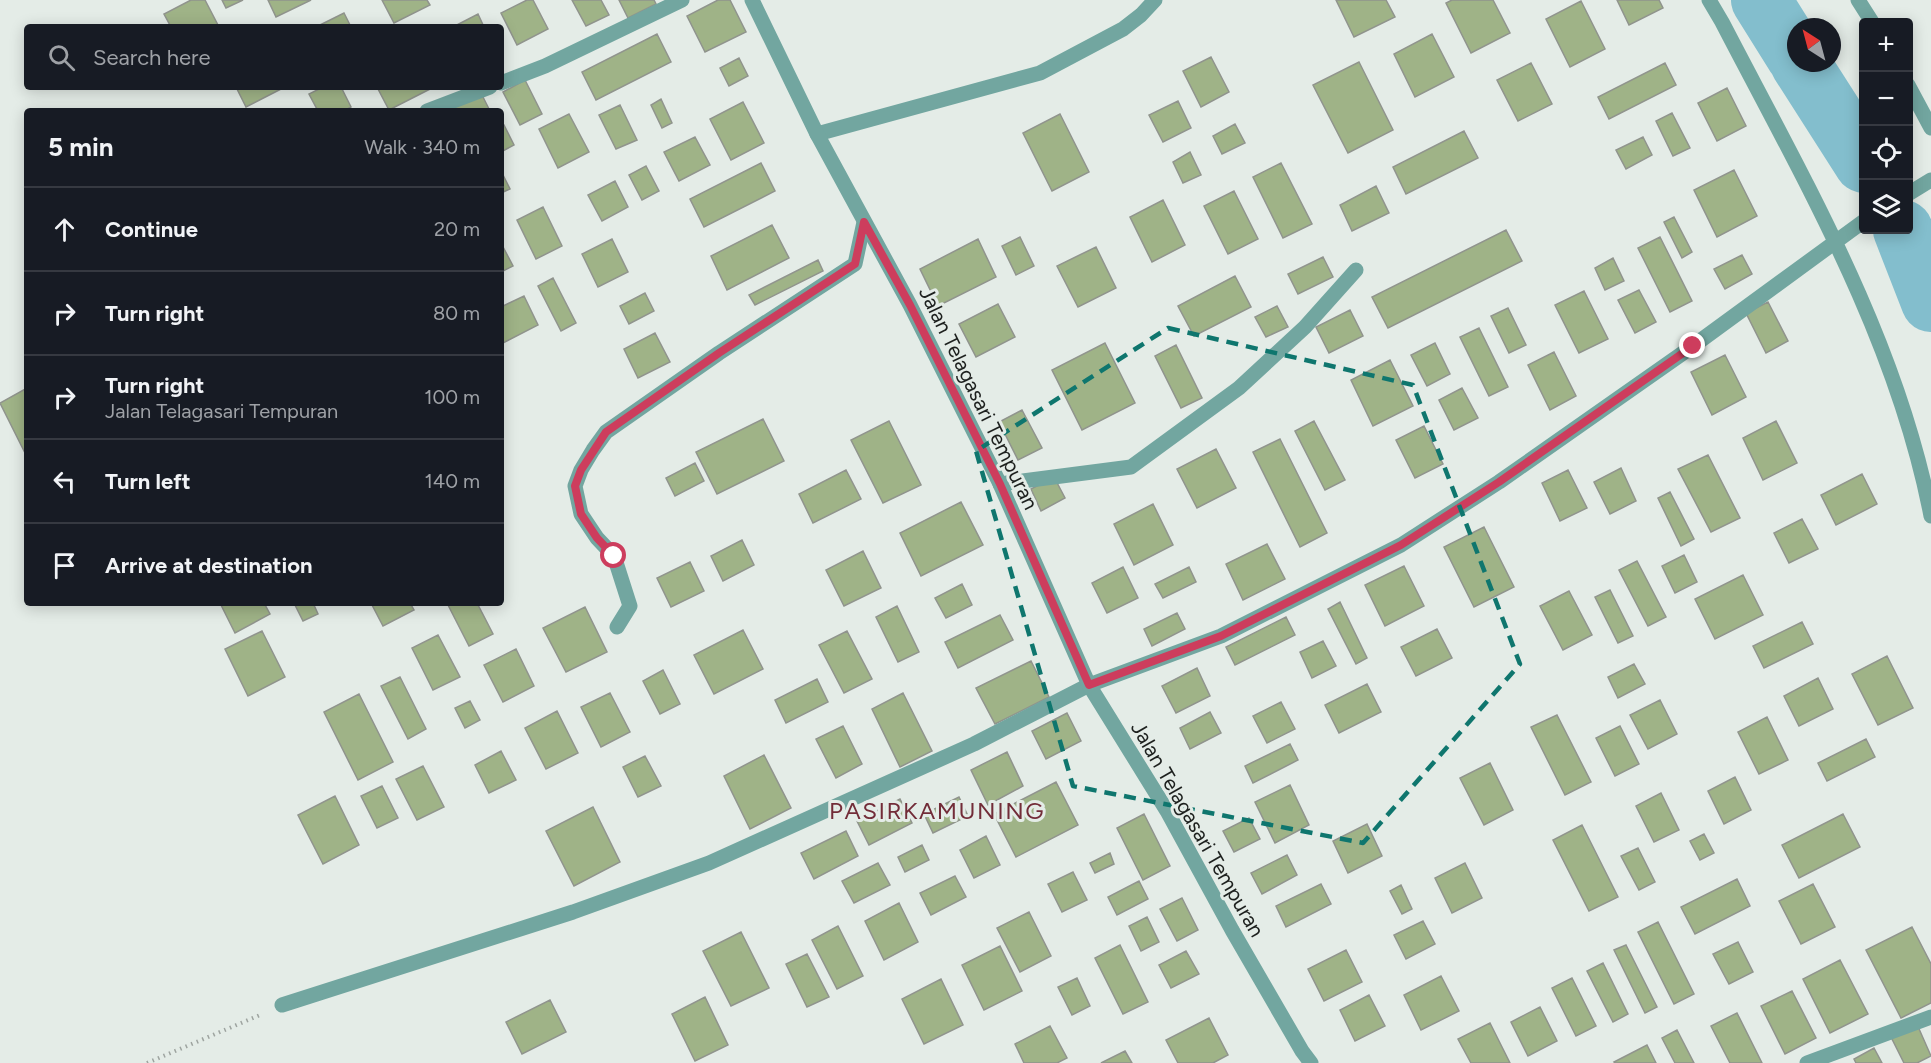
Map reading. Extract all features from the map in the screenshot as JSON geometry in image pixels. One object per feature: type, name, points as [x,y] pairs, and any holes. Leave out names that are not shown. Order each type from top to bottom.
[{"type":"street","points":[[504,82],[545,66],[682,0]]},
{"type":"street","name":"Jalan Telagasari Tempuran","points":[[752,0],[817,134],[910,305],[1000,484],[1089,685],[1167,812],[1232,930],[1311,1063]]},
{"type":"street","points":[[817,134],[1040,73],[1123,29],[1155,0]]},
{"type":"street","points":[[1709,0],[1835,240],[1871,322],[1924,478],[1931,516]]},
{"type":"street","points":[[1858,0],[1869,18]]},
{"type":"street","points":[[435,108],[482,90]]},
{"type":"street","points":[[1913,94],[1931,128]]},
{"type":"street","points":[[1913,191],[1931,180]]},
{"type":"street","points":[[617,627],[630,606],[614,556],[597,538],[581,514],[575,486],[581,470],[606,432],[719,353],[855,264],[864,222]]},
{"type":"street","points":[[282,1005],[573,912],[709,863],[974,744],[1089,685],[1221,636],[1401,545],[1528,462],[1693,346],[1859,224]]},
{"type":"street","points":[[1000,484],[1131,466],[1239,388],[1305,327],[1356,270]]},
{"type":"street","points":[[1807,1063],[1931,1017]]},
{"type":"path","points":[[147,1063],[282,1005]]},
{"type":"highlighted area","points":[[1168,328],[1413,385],[1520,664],[1363,843],[1073,786],[976,451]]},
{"type":"building","points":[[191,0],[205,0],[217,24],[169,24],[164,14]]},
{"type":"building","points":[[222,0],[243,0],[226,8]]},
{"type":"building","points":[[268,0],[311,0],[276,17]]},
{"type":"building","points":[[382,0],[427,0],[430,5],[394,23]]},
{"type":"building","points":[[527,0],[533,0],[548,29],[517,45],[501,13]]},
{"type":"building","points":[[572,0],[601,0],[609,15],[586,26]]},
{"type":"building","points":[[619,0],[654,0],[656,4],[628,18]]},
{"type":"building","points":[[718,0],[730,0],[746,32],[705,52],[687,16]]},
{"type":"building","points":[[1336,0],[1386,0],[1395,17],[1354,37]]},
{"type":"building","points":[[1452,0],[1493,0],[1510,33],[1471,53],[1446,3]]},
{"type":"building","points":[[1617,0],[1659,0],[1663,8],[1629,25]]},
{"type":"building","points":[[1581,1],[1605,49],[1570,67],[1546,19]]},
{"type":"building","points":[[344,13],[350,24],[322,24]]},
{"type":"building","points":[[478,14],[483,24],[459,24]]},
{"type":"building","points":[[657,34],[671,62],[596,100],[582,72]]},
{"type":"building","points":[[1432,34],[1454,77],[1415,97],[1394,54]]},
{"type":"building","points":[[1211,57],[1229,92],[1201,107],[1183,71]]},
{"type":"building","points":[[739,58],[748,76],[729,86],[720,68]]},
{"type":"building","points":[[1359,62],[1393,130],[1348,153],[1313,85]]},
{"type":"building","points":[[1531,63],[1552,104],[1518,121],[1497,80]]},
{"type":"building","points":[[1665,63],[1676,85],[1609,119],[1598,97]]},
{"type":"building","points":[[525,80],[542,114],[520,125],[503,92]]},
{"type":"building","points":[[1727,88],[1746,126],[1717,141],[1698,103]]},
{"type":"building","points":[[238,90],[279,90],[246,107]]},
{"type":"building","points":[[317,90],[342,90],[351,107],[316,108],[309,94]]},
{"type":"building","points":[[379,90],[428,90],[393,108],[388,108]]},
{"type":"building","points":[[481,93],[488,108],[452,108]]},
{"type":"building","points":[[661,99],[672,123],[662,128],[651,105]]},
{"type":"building","points":[[1178,101],[1191,128],[1163,142],[1149,115]]},
{"type":"building","points":[[743,102],[764,143],[731,160],[710,119]]},
{"type":"building","points":[[620,105],[637,140],[616,149],[599,115]]},
{"type":"building","points":[[1672,113],[1690,148],[1673,156],[1656,121]]},
{"type":"building","points":[[569,114],[589,152],[558,168],[539,129]]},
{"type":"building","points":[[1060,114],[1089,172],[1052,191],[1023,133]]},
{"type":"building","points":[[1235,124],[1245,143],[1222,154],[1213,136]]},
{"type":"building","points":[[504,125],[514,145],[504,150]]},
{"type":"building","points":[[1464,131],[1478,158],[1406,194],[1393,167]]},
{"type":"building","points":[[695,137],[710,165],[679,181],[664,152]]},
{"type":"building","points":[[1643,137],[1652,155],[1626,169],[1616,150]]},
{"type":"building","points":[[1190,152],[1201,175],[1183,183],[1173,162]]},
{"type":"building","points":[[761,163],[775,191],[704,227],[690,199]]},
{"type":"building","points":[[1281,163],[1312,224],[1283,238],[1253,177]]},
{"type":"building","points":[[646,166],[659,191],[642,200],[629,175]]},
{"type":"building","points":[[1734,170],[1757,216],[1717,237],[1694,190]]},
{"type":"building","points":[[504,177],[510,189],[504,192]]},
{"type":"building","points":[[615,181],[628,207],[602,221],[588,195]]},
{"type":"building","points":[[1376,186],[1389,213],[1352,231],[1340,205]]},
{"type":"building","points":[[1234,191],[1258,239],[1228,254],[1204,206]]},
{"type":"building","points":[[1163,200],[1185,245],[1152,262],[1130,217]]},
{"type":"building","points":[[543,207],[562,246],[536,259],[517,220]]},
{"type":"building","points":[[1674,217],[1692,252],[1682,258],[1664,222]]},
{"type":"building","points":[[772,225],[789,258],[727,290],[711,256]]},
{"type":"building","points":[[1506,230],[1522,261],[1388,328],[1372,297]]},
{"type":"building","points":[[1020,237],[1034,266],[1016,275],[1002,246]]},
{"type":"building","points":[[1660,237],[1692,301],[1670,312],[1638,248]]},
{"type":"building","points":[[612,239],[628,272],[598,287],[582,254]]},
{"type":"building","points":[[978,239],[996,277],[938,306],[920,269]]},
{"type":"building","points":[[1096,247],[1116,288],[1078,307],[1057,266]]},
{"type":"building","points":[[504,249],[513,266],[504,270]]},
{"type":"building","points":[[1742,255],[1752,274],[1725,289],[1714,269]]},
{"type":"building","points":[[1323,257],[1333,277],[1298,294],[1288,274]]},
{"type":"building","points":[[1613,258],[1624,281],[1605,290],[1595,268]]},
{"type":"building","points":[[818,260],[823,271],[755,305],[749,295]]},
{"type":"building","points":[[1235,276],[1251,307],[1194,336],[1178,306]]},
{"type":"building","points":[[553,278],[576,323],[561,331],[538,286]]},
{"type":"building","points":[[1639,290],[1656,322],[1635,333],[1618,300]]},
{"type":"building","points":[[1584,291],[1608,339],[1579,353],[1555,305]]},
{"type":"building","points":[[645,293],[654,311],[629,324],[620,306]]},
{"type":"building","points":[[524,296],[538,325],[504,342],[504,306]]},
{"type":"building","points":[[1768,302],[1788,341],[1766,353],[1746,313]]},
{"type":"building","points":[[998,304],[1015,337],[976,357],[959,324]]},
{"type":"building","points":[[1277,306],[1288,327],[1266,337],[1255,317]]},
{"type":"building","points":[[1508,308],[1526,345],[1509,353],[1491,316]]},
{"type":"building","points":[[1350,310],[1363,336],[1329,353],[1316,327]]},
{"type":"building","points":[[1479,328],[1508,387],[1489,396],[1460,337]]},
{"type":"building","points":[[655,333],[670,362],[638,378],[624,349]]},
{"type":"building","points":[[1105,343],[1135,403],[1082,430],[1052,370]]},
{"type":"building","points":[[1435,343],[1450,374],[1427,386],[1411,355]]},
{"type":"building","points":[[1176,345],[1202,398],[1181,408],[1155,356]]},
{"type":"building","points":[[1554,352],[1576,396],[1550,410],[1528,365]]},
{"type":"building","points":[[1725,355],[1746,397],[1712,415],[1691,372]]},
{"type":"building","points":[[1390,360],[1413,406],[1373,426],[1351,380]]},
{"type":"building","points":[[1462,388],[1478,418],[1454,430],[1439,400]]},
{"type":"building","points":[[24,390],[24,451],[0,403]]},
{"type":"building","points":[[1022,410],[1042,448],[1018,460],[999,422]]},
{"type":"building","points":[[763,419],[784,461],[717,494],[696,452]]},
{"type":"building","points":[[889,421],[921,485],[883,503],[851,440]]},
{"type":"building","points":[[1314,421],[1345,480],[1325,490],[1295,431]]},
{"type":"building","points":[[1776,421],[1797,463],[1763,480],[1743,438]]},
{"type":"building","points":[[1424,426],[1443,464],[1415,478],[1396,440]]},
{"type":"building","points":[[1280,439],[1327,533],[1300,547],[1253,452]]},
{"type":"building","points":[[1216,449],[1236,488],[1197,508],[1177,469]]},
{"type":"building","points":[[1708,455],[1740,518],[1711,532],[1678,469]]},
{"type":"building","points":[[695,463],[704,481],[675,496],[666,478]]},
{"type":"building","points":[[1621,468],[1636,501],[1610,514],[1594,482]]},
{"type":"building","points":[[846,470],[861,499],[813,523],[799,494]]},
{"type":"building","points":[[1568,470],[1587,508],[1560,521],[1542,483]]},
{"type":"building","points":[[1862,474],[1877,504],[1836,525],[1821,495]]},
{"type":"building","points":[[1054,477],[1065,498],[1041,511],[1031,489]]},
{"type":"building","points":[[1670,492],[1694,539],[1681,546],[1658,498]]},
{"type":"building","points":[[961,502],[983,545],[921,576],[900,533]]},
{"type":"building","points":[[1153,504],[1173,545],[1134,565],[1114,524]]},
{"type":"building","points":[[1802,519],[1818,549],[1789,563],[1774,533]]},
{"type":"building","points":[[1484,527],[1514,587],[1474,607],[1444,547]]},
{"type":"building","points":[[742,540],[754,565],[723,581],[711,556]]},
{"type":"building","points":[[1267,544],[1285,579],[1243,600],[1226,564]]},
{"type":"building","points":[[863,551],[881,588],[844,606],[826,570]]},
{"type":"building","points":[[1684,555],[1697,582],[1675,593],[1662,566]]},
{"type":"building","points":[[1637,561],[1666,617],[1648,626],[1619,570]]},
{"type":"building","points":[[690,562],[704,591],[671,607],[657,578]]},
{"type":"building","points":[[1404,566],[1424,606],[1385,626],[1365,585]]},
{"type":"building","points":[[1123,567],[1138,598],[1107,613],[1092,583]]},
{"type":"building","points":[[1189,567],[1196,582],[1163,598],[1155,584]]},
{"type":"building","points":[[1743,575],[1763,615],[1715,639],[1695,599]]},
{"type":"building","points":[[962,584],[972,605],[946,618],[935,598]]},
{"type":"building","points":[[1610,590],[1633,636],[1618,643],[1595,597]]},
{"type":"building","points":[[1569,591],[1592,635],[1563,650],[1540,606]]},
{"type":"building","points":[[1340,602],[1367,658],[1356,664],[1328,609]]},
{"type":"building","points":[[222,606],[266,606],[270,614],[235,633]]},
{"type":"building","points":[[296,606],[314,606],[318,614],[303,621]]},
{"type":"building","points":[[373,606],[412,606],[414,610],[383,626]]},
{"type":"building","points":[[449,606],[479,606],[493,634],[469,646]]},
{"type":"building","points":[[897,606],[919,652],[898,662],[876,617]]},
{"type":"building","points":[[585,607],[607,652],[566,672],[543,628]]},
{"type":"building","points":[[1177,613],[1185,629],[1152,646],[1144,629]]},
{"type":"building","points":[[1000,615],[1013,640],[958,668],[945,642]]},
{"type":"building","points":[[1286,617],[1295,635],[1235,665],[1226,647]]},
{"type":"building","points":[[1802,622],[1813,644],[1764,668],[1753,646]]},
{"type":"building","points":[[1437,629],[1452,658],[1416,676],[1401,647]]},
{"type":"building","points":[[743,630],[763,669],[714,694],[694,655]]},
{"type":"building","points":[[262,631],[285,677],[248,696],[225,649]]},
{"type":"building","points":[[847,631],[872,679],[844,693],[819,645]]},
{"type":"building","points":[[438,635],[460,677],[433,690],[412,648]]},
{"type":"building","points":[[1323,641],[1336,666],[1312,678],[1300,652]]},
{"type":"building","points":[[516,649],[534,686],[503,702],[484,665]]},
{"type":"building","points":[[1887,656],[1913,708],[1878,725],[1852,674]]},
{"type":"building","points":[[1031,661],[1049,697],[995,724],[976,688]]},
{"type":"building","points":[[1634,664],[1645,684],[1618,698],[1608,677]]},
{"type":"building","points":[[1197,668],[1210,696],[1176,713],[1162,686]]},
{"type":"building","points":[[663,670],[680,704],[660,714],[643,681]]},
{"type":"building","points":[[400,677],[426,729],[408,739],[381,686]]},
{"type":"building","points":[[1818,678],[1833,709],[1799,726],[1784,696]]},
{"type":"building","points":[[817,679],[828,702],[786,723],[775,700]]},
{"type":"building","points":[[1367,684],[1381,712],[1339,733],[1325,705]]},
{"type":"building","points":[[610,693],[630,732],[601,747],[581,707]]},
{"type":"building","points":[[903,693],[932,751],[900,767],[872,709]]},
{"type":"building","points":[[359,694],[393,762],[358,780],[324,712]]},
{"type":"building","points":[[1660,700],[1677,734],[1648,749],[1630,715]]},
{"type":"building","points":[[470,701],[480,720],[465,728],[455,708]]},
{"type":"building","points":[[1281,702],[1295,729],[1267,743],[1253,716]]},
{"type":"building","points":[[557,711],[578,753],[546,769],[525,728]]},
{"type":"building","points":[[1210,712],[1221,733],[1190,749],[1180,728]]},
{"type":"building","points":[[1067,713],[1081,741],[1046,759],[1032,731]]},
{"type":"building","points":[[1557,715],[1591,782],[1565,795],[1531,727]]},
{"type":"building","points":[[1767,717],[1788,760],[1759,774],[1738,732]]},
{"type":"building","points":[[843,726],[862,764],[836,778],[816,739]]},
{"type":"building","points":[[1620,726],[1639,764],[1615,776],[1596,738]]},
{"type":"building","points":[[1866,739],[1875,757],[1827,781],[1818,763]]},
{"type":"building","points":[[1290,744],[1298,760],[1253,783],[1245,766]]},
{"type":"building","points":[[501,751],[516,780],[489,793],[475,765]]},
{"type":"building","points":[[1007,752],[1023,786],[988,805],[971,770]]},
{"type":"building","points":[[764,755],[791,808],[750,829],[724,776]]},
{"type":"building","points":[[645,756],[661,786],[638,797],[623,767]]},
{"type":"building","points":[[1490,763],[1513,810],[1484,825],[1460,778]]},
{"type":"building","points":[[423,766],[444,807],[417,820],[396,779]]},
{"type":"building","points":[[1735,777],[1751,810],[1724,824],[1708,791]]},
{"type":"building","points":[[1056,782],[1078,825],[1016,857],[994,814]]},
{"type":"building","points":[[1290,785],[1309,825],[1275,843],[1255,802]]},
{"type":"building","points":[[382,786],[398,818],[377,828],[361,796]]},
{"type":"building","points":[[1661,793],[1679,830],[1654,842],[1636,806]]},
{"type":"building","points":[[335,796],[359,845],[323,864],[298,815]]},
{"type":"building","points":[[959,797],[968,816],[933,833],[924,814]]},
{"type":"building","points":[[900,799],[912,823],[869,845],[857,821]]},
{"type":"building","points":[[593,807],[620,862],[574,886],[546,831]]},
{"type":"building","points":[[1144,814],[1170,866],[1143,880],[1117,828]]},
{"type":"building","points":[[1843,814],[1860,847],[1799,878],[1782,845]]},
{"type":"building","points":[[1249,818],[1260,839],[1234,852],[1223,831]]},
{"type":"building","points":[[1367,824],[1382,856],[1348,873],[1333,841]]},
{"type":"building","points":[[1582,825],[1618,897],[1589,911],[1553,840]]},
{"type":"building","points":[[846,831],[858,856],[814,879],[801,853]]},
{"type":"building","points":[[1704,834],[1714,853],[1700,860],[1690,841]]},
{"type":"building","points":[[986,836],[1000,865],[974,878],[960,850]]},
{"type":"building","points":[[922,845],[929,860],[905,872],[898,857]]},
{"type":"building","points":[[1638,848],[1655,882],[1639,890],[1621,856]]},
{"type":"building","points":[[1110,853],[1114,864],[1095,873],[1090,863]]},
{"type":"building","points":[[1287,855],[1297,875],[1262,894],[1251,873]]},
{"type":"building","points":[[878,863],[890,885],[854,903],[842,881]]},
{"type":"building","points":[[1465,863],[1482,898],[1452,913],[1435,878]]},
{"type":"building","points":[[1073,872],[1087,900],[1062,912],[1048,884]]},
{"type":"building","points":[[955,876],[966,897],[931,915],[920,893]]},
{"type":"building","points":[[1737,879],[1750,906],[1695,934],[1681,907]]},
{"type":"building","points":[[1139,881],[1148,899],[1117,915],[1108,897]]},
{"type":"building","points":[[1321,884],[1331,904],[1286,927],[1276,906]]},
{"type":"building","points":[[1813,884],[1835,927],[1801,944],[1779,901]]},
{"type":"building","points":[[1401,885],[1412,909],[1402,914],[1390,891]]},
{"type":"building","points":[[1182,898],[1198,930],[1177,941],[1160,909]]},
{"type":"building","points":[[899,903],[918,942],[884,960],[865,921]]},
{"type":"building","points":[[1029,912],[1051,956],[1020,972],[997,928]]},
{"type":"building","points":[[1147,917],[1159,942],[1141,951],[1129,926]]},
{"type":"building","points":[[1423,921],[1435,944],[1406,959],[1394,935]]},
{"type":"building","points":[[1658,922],[1694,994],[1674,1004],[1638,932]]},
{"type":"building","points":[[838,926],[863,976],[837,989],[812,940]]},
{"type":"building","points":[[1912,927],[1931,964],[1931,1003],[1901,1018],[1866,950]]},
{"type":"building","points":[[741,932],[769,988],[731,1006],[703,951]]},
{"type":"building","points":[[1738,942],[1753,972],[1729,984],[1713,954]]},
{"type":"building","points":[[1120,945],[1148,1002],[1123,1014],[1095,958]]},
{"type":"building","points":[[1626,945],[1657,1007],[1645,1013],[1614,950]]},
{"type":"building","points":[[1000,946],[1022,991],[984,1010],[962,965]]},
{"type":"building","points":[[1346,950],[1362,982],[1324,1001],[1308,969]]},
{"type":"building","points":[[1186,951],[1199,974],[1171,988],[1159,965]]},
{"type":"building","points":[[807,954],[829,997],[807,1007],[786,964]]},
{"type":"building","points":[[1840,960],[1868,1014],[1830,1033],[1803,979]]},
{"type":"building","points":[[1603,963],[1628,1014],[1613,1022],[1587,971]]},
{"type":"building","points":[[1441,976],[1459,1011],[1421,1030],[1404,995]]},
{"type":"building","points":[[1077,978],[1090,1006],[1072,1015],[1058,987]]},
{"type":"building","points":[[1572,978],[1596,1026],[1576,1036],[1552,988]]},
{"type":"building","points":[[941,979],[963,1025],[924,1044],[902,999]]},
{"type":"building","points":[[1792,991],[1816,1038],[1785,1054],[1761,1006]]},
{"type":"building","points":[[1369,995],[1385,1026],[1355,1041],[1340,1010]]},
{"type":"building","points":[[705,997],[728,1045],[695,1061],[672,1014]]},
{"type":"building","points":[[550,1000],[566,1032],[522,1054],[506,1022]]},
{"type":"building","points":[[1540,1007],[1557,1041],[1528,1056],[1511,1022]]},
{"type":"building","points":[[1737,1013],[1762,1063],[1730,1063],[1711,1026]]},
{"type":"building","points":[[1209,1018],[1228,1055],[1213,1063],[1178,1063],[1166,1040]]},
{"type":"building","points":[[1916,1022],[1931,1056],[1917,1063],[1904,1063],[1890,1035]]},
{"type":"building","points":[[1490,1023],[1510,1063],[1471,1063],[1458,1039]]},
{"type":"building","points":[[1050,1026],[1067,1058],[1057,1063],[1024,1063],[1015,1044]]},
{"type":"building","points":[[1677,1030],[1694,1063],[1675,1063],[1662,1038]]},
{"type":"building","points":[[1647,1045],[1656,1063],[1614,1062]]},
{"type":"building","points":[[1874,1048],[1882,1063],[1856,1063],[1854,1059]]},
{"type":"building","points":[[1125,1051],[1132,1063],[1101,1063]]},
{"type":"waterway","points":[[1761,0],[1787,42]]},
{"type":"waterway","points":[[1806,72],[1859,155]]},
{"type":"waterway","points":[[1905,234],[1931,302]]},
{"type":"district","name":"PASIRKAMUNING","points":[[937,810]]},
{"type":"route","points":[[614,556],[597,538],[581,514],[575,486],[581,470],[606,432],[719,353],[855,264],[864,222],[910,305],[1000,484],[1089,685],[1221,636],[1401,545],[1499,482],[1693,346]]}]
